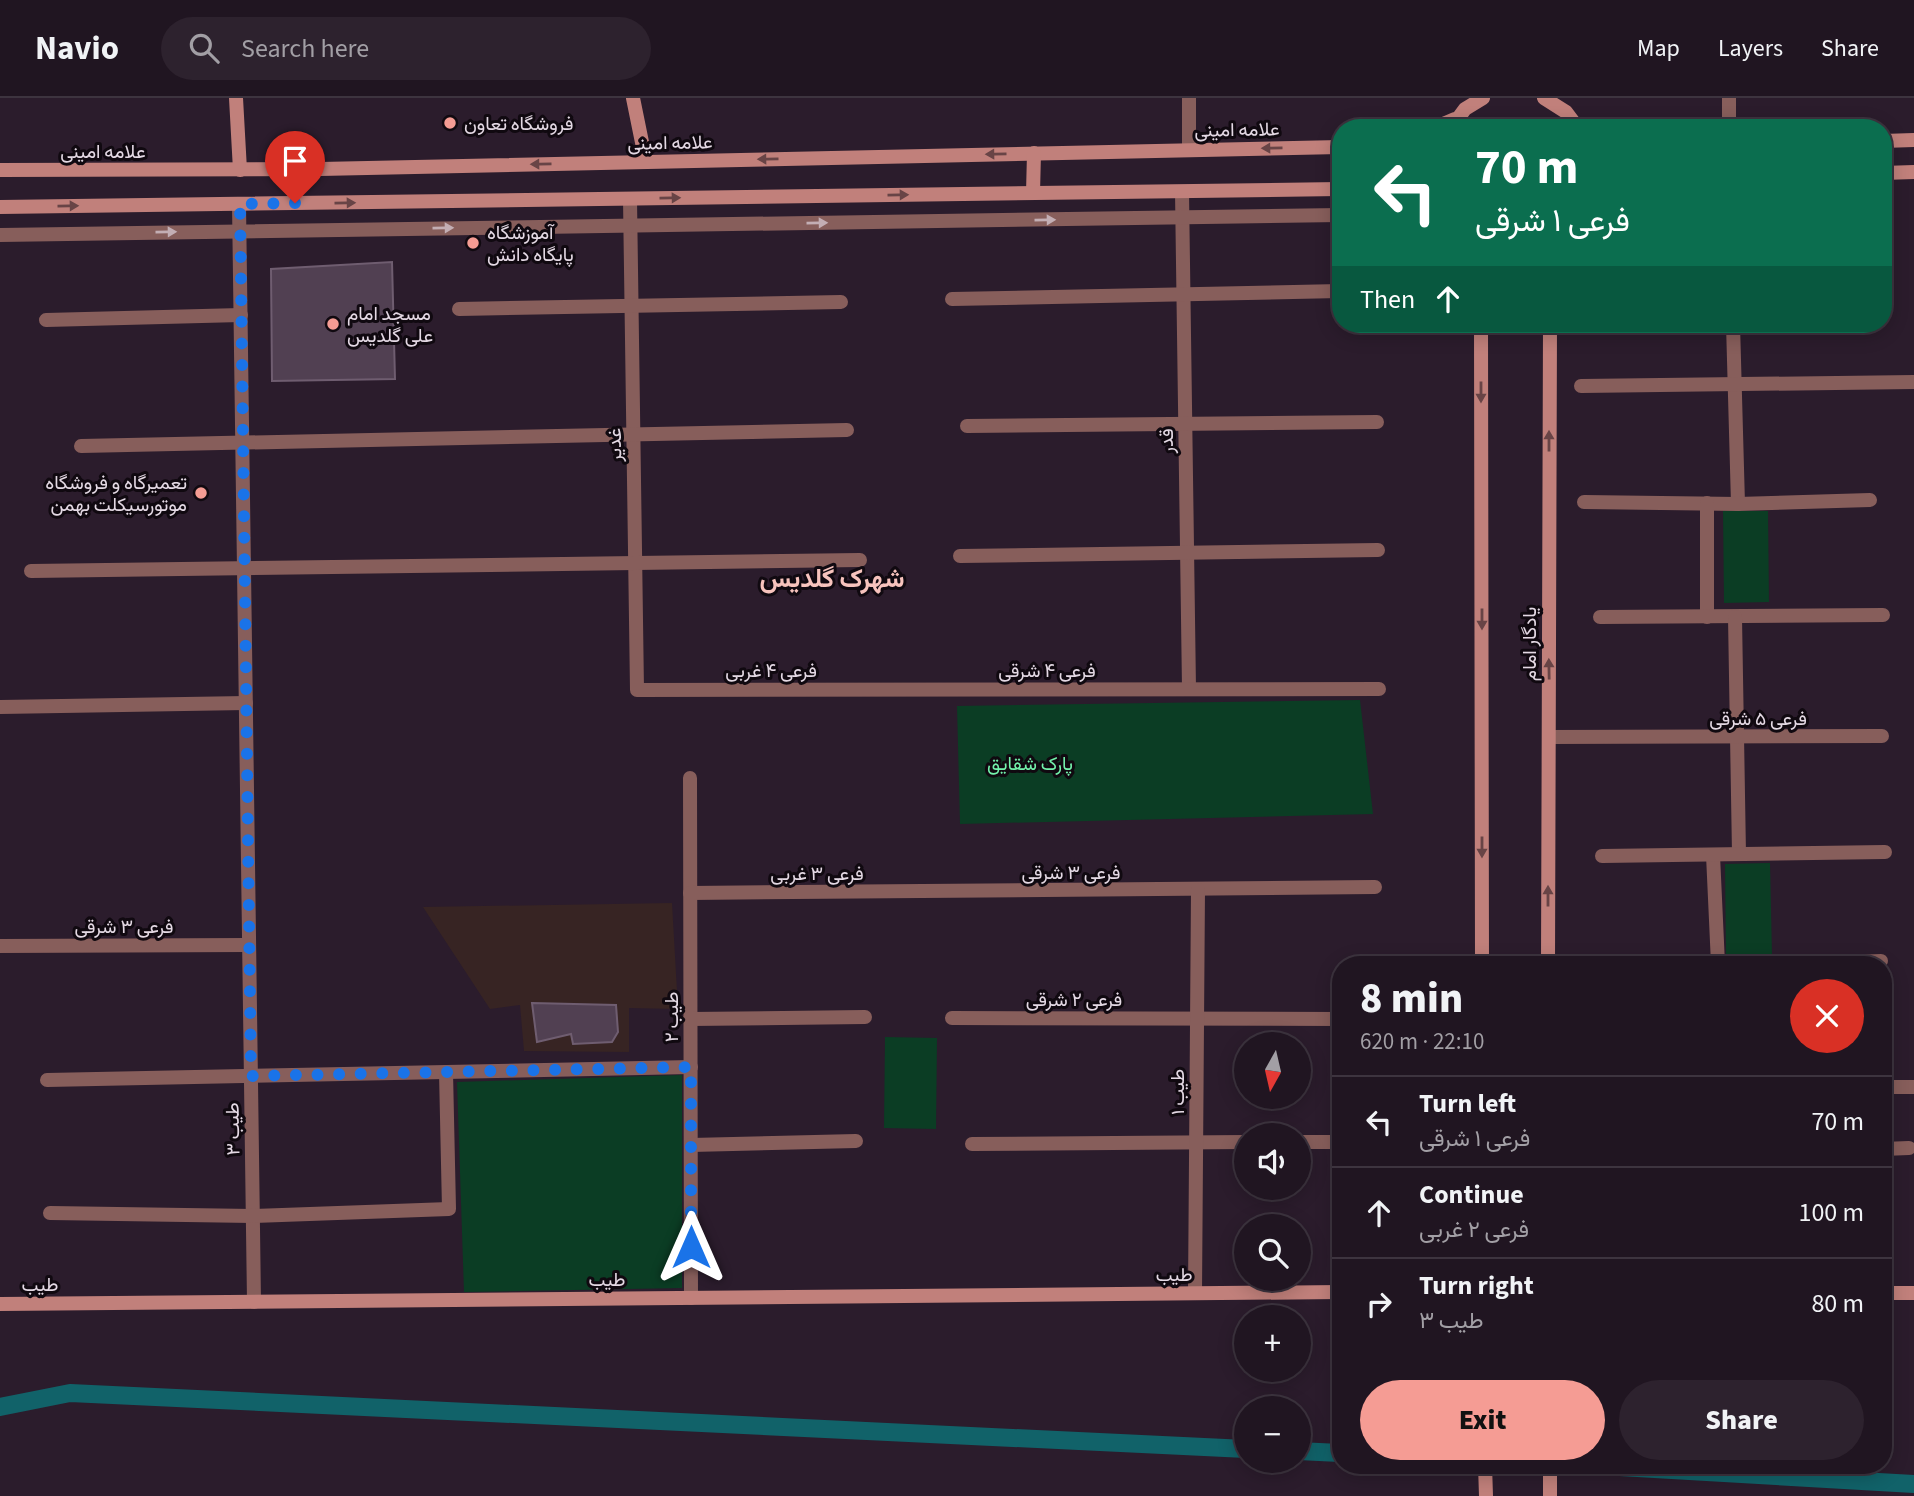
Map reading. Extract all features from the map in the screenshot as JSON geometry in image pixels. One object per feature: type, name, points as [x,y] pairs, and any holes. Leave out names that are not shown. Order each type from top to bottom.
[{"type":"main road","points":[[236,98],[240,170]]},
{"type":"main road","points":[[633,98],[646,162]]},
{"type":"main road","points":[[1457,119],[1465,109],[1483,98]]},
{"type":"main road","points":[[1550,99],[1571,119]]},
{"type":"main road","points":[[1892,141],[1914,140]]},
{"type":"main road","name":"علامه امینی","points":[[0,170],[240,170],[1332,147]]},
{"type":"main road","points":[[1033,193],[1034,153]]},
{"type":"main road","points":[[1892,173],[1914,172]]},
{"type":"main road","points":[[0,207],[1332,190]]},
{"type":"main road","points":[[1481,333],[1482,956]]},
{"type":"main road","name":"یادگار امام","points":[[1548,956],[1550,333]]},
{"type":"main road","name":"طیب","points":[[0,1304],[1332,1292]]},
{"type":"main road","points":[[1892,1293],[1914,1293]]},
{"type":"main road","points":[[1485,1474],[1486,1496]]},
{"type":"main road","points":[[1550,1474],[1550,1496]]},
{"type":"street","points":[[1189,98],[1189,149]]},
{"type":"street","points":[[1729,98],[1729,119]]},
{"type":"street","name":"قدر","points":[[1182,192],[1189,689]]},
{"type":"street","name":"غدیر","points":[[629,199],[638,690]]},
{"type":"street","name":"طیب ۳","points":[[240,204],[254,1302]]},
{"type":"street","points":[[0,235],[1332,215]]},
{"type":"street","points":[[952,299],[1332,291]]},
{"type":"street","points":[[459,309],[841,302]]},
{"type":"street","points":[[46,320],[241,316]]},
{"type":"street","points":[[1733,333],[1738,504]]},
{"type":"street","points":[[1581,386],[1914,382]]},
{"type":"street","points":[[967,426],[1377,422]]},
{"type":"street","points":[[82,446],[443,436],[847,430]]},
{"type":"street","points":[[1584,502],[1738,504],[1870,500]]},
{"type":"street","points":[[1707,503],[1707,617]]},
{"type":"street","points":[[960,556],[1378,550]]},
{"type":"street","points":[[31,571],[860,560]]},
{"type":"street","points":[[1600,617],[1883,615]]},
{"type":"street","points":[[1735,617],[1740,853]]},
{"type":"street","name":"فرعی ۴ شرقی","points":[[905,689],[1189,689]]},
{"type":"street","name":"فرعی ۴ غربی","points":[[638,690],[905,689]]},
{"type":"street","points":[[1189,689],[1379,689]]},
{"type":"street","points":[[0,707],[246,703]]},
{"type":"street","name":"فرعی ۵ شرقی","points":[[1549,737],[1882,736]]},
{"type":"street","name":"طیب ۲","points":[[690,778],[691,1298]]},
{"type":"street","points":[[1602,856],[1885,852]]},
{"type":"street","points":[[1713,855],[1718,956]]},
{"type":"street","points":[[1198,890],[1375,887]]},
{"type":"street","name":"فرعی ۳ شرقی","points":[[944,892],[1198,890]]},
{"type":"street","name":"طیب ۱","points":[[1195,1293],[1198,890]]},
{"type":"street","name":"فرعی ۳ غربی","points":[[690,893],[944,892]]},
{"type":"street","name":"فرعی ۳ شرقی","points":[[0,946],[249,944]]},
{"type":"street","points":[[690,1019],[865,1017]]},
{"type":"street","name":"فرعی ۲ شرقی","points":[[952,1018],[1332,1019]]},
{"type":"street","points":[[47,1080],[691,1067]]},
{"type":"street","points":[[50,1213],[253,1216],[449,1209],[446,1072]]},
{"type":"street","points":[[1892,1087],[1914,1087]]},
{"type":"street","points":[[691,1145],[856,1141]]},
{"type":"street","points":[[972,1144],[1234,1142]]},
{"type":"street","points":[[1311,1142],[1332,1142]]},
{"type":"street","points":[[1892,1149],[1909,1149]]},
{"type":"shaded area","points":[[672,903],[678,1009],[629,1008],[629,1052],[524,1051],[520,1005],[490,1009],[423,907]],"holes":[[[532,1003],[616,1005],[618,1032],[612,1042],[574,1044],[571,1034],[537,1041]]]},
{"type":"green space","points":[[1723,511],[1768,511],[1769,602],[1724,603]]},
{"type":"green space","name":"پارک شقایق","points":[[1360,700],[1373,814],[960,824],[957,706]]},
{"type":"green space","points":[[1770,863],[1772,955],[1726,955],[1725,864]]},
{"type":"green space","points":[[885,1037],[937,1038],[936,1129],[884,1128]]},
{"type":"green space","points":[[682,1075],[682,1288],[464,1292],[457,1082]]},
{"type":"building","name":"مسجد امام علی گلدیس","points":[[392,262],[395,379],[272,381],[271,269]]},
{"type":"building","points":[[532,1003],[616,1005],[618,1032],[612,1042],[573,1044],[571,1034],[537,1042]]},
{"type":"waterway","points":[[0,1407],[70,1393],[1234,1448]]},
{"type":"waterway","points":[[1311,1452],[1332,1453]]},
{"type":"waterway","points":[[1741,1474],[1914,1484]]},
{"type":"place","name":"فروشگاه تعاون","points":[[450,123]]},
{"type":"place","name":"آموزشگاه پایگاه دانش","points":[[473,243]]},
{"type":"place","name":"مسجد امام علی گلدیس","points":[[333,324]]},
{"type":"place","name":"تعمیرگاه و فروشگاه موتورسیکلت بهمن","points":[[201,493]]},
{"type":"district","name":"شهرک گلدیس","points":[[832,578]]},
{"type":"route","points":[[295,203],[240,204],[251,1076],[691,1067],[691,1247]]}]
